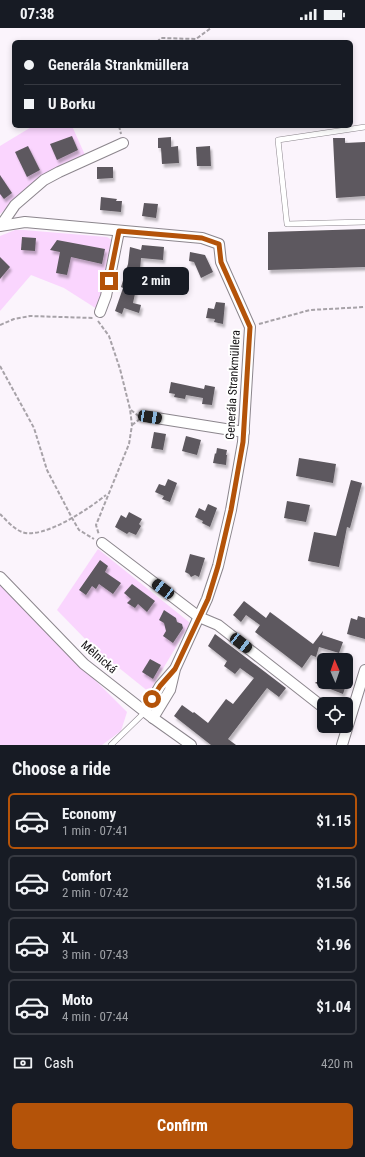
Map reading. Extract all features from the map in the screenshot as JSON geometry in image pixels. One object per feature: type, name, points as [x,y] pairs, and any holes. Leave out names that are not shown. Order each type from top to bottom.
[{"type":"street","name":"Generála Strankmüllera","points":[[1,225],[16,205],[44,180],[123,143]]},
{"type":"street","name":"Generála Strankmüllera","points":[[1,225],[25,222],[202,238],[219,244],[221,262],[250,327],[244,432],[231,510],[218,566],[208,599],[175,669],[160,686],[149,715]]},
{"type":"street","points":[[98,315],[106,296],[119,231]]},
{"type":"street","points":[[145,418],[244,432]]},
{"type":"street","points":[[102,543],[199,617],[218,625],[317,703]]},
{"type":"street","name":"Mělnická","points":[[0,577],[84,664],[149,715],[191,745]]},
{"type":"street","points":[[353,707],[365,670]]},
{"type":"street","points":[[342,745],[345,733]]},
{"type":"lane","points":[[365,127],[278,140],[287,224],[365,222]]},
{"type":"lane","points":[[111,745],[149,715]]},
{"type":"path","points":[[159,40],[161,38],[196,39],[211,28]]},
{"type":"path","points":[[250,327],[310,310],[365,306]]},
{"type":"path","points":[[0,325],[14,319],[30,316],[89,318],[98,315],[109,336],[120,369],[130,409],[132,425],[129,444],[96,525],[102,543]]},
{"type":"path","points":[[0,366],[34,428],[47,470],[72,518],[79,530],[102,543]]},
{"type":"path","points":[[130,409],[145,418]]},
{"type":"path","points":[[132,425],[145,418]]},
{"type":"path","points":[[0,514],[22,532],[35,533],[53,528],[72,518],[94,505],[108,494]]},
{"type":"shaded area","points":[[30,128],[73,128],[85,155],[34,183],[0,214],[0,146]]},
{"type":"shaded area","points":[[15,230],[107,237],[112,240],[113,244],[103,293],[97,309],[64,288],[31,275],[0,311],[0,236]]},
{"type":"shaded area","points":[[98,549],[189,622],[188,627],[149,692],[93,647],[57,610]]},
{"type":"shaded area","points":[[0,585],[127,712],[121,731],[102,745],[0,745]]},
{"type":"building","points":[[72,136],[78,150],[57,160],[50,144]]},
{"type":"building","points":[[171,137],[171,147],[178,146],[179,163],[162,164],[161,148],[158,148],[158,138]]},
{"type":"building","points":[[333,138],[345,138],[345,143],[365,142],[365,196],[336,198]]},
{"type":"building","points":[[28,146],[40,170],[27,177],[15,152]]},
{"type":"building","points":[[210,146],[211,166],[197,166],[196,147]]},
{"type":"building","points":[[97,167],[113,167],[113,178],[97,179]]},
{"type":"building","points":[[0,175],[12,193],[4,199],[0,194]]},
{"type":"building","points":[[101,197],[122,201],[121,212],[100,210]]},
{"type":"building","points":[[144,203],[158,204],[156,218],[142,216]]},
{"type":"building","points":[[365,229],[365,267],[268,270],[268,232]]},
{"type":"building","points":[[22,237],[36,238],[35,251],[21,250]]},
{"type":"building","points":[[57,240],[105,249],[102,264],[71,257],[67,275],[56,273],[60,252],[50,250]]},
{"type":"building","points":[[142,245],[164,247],[163,260],[141,258],[133,303],[141,305],[139,313],[124,308],[122,314],[115,311],[123,288],[121,287],[128,264],[130,247],[141,250]]},
{"type":"building","points":[[190,252],[205,255],[213,272],[201,278],[194,262],[189,261]]},
{"type":"building","points":[[0,257],[10,267],[0,279]]},
{"type":"building","points":[[216,302],[225,303],[223,324],[214,322],[215,319],[206,318],[208,308],[214,309]]},
{"type":"building","points":[[171,382],[204,389],[205,385],[215,387],[212,405],[202,404],[203,398],[186,395],[185,399],[174,397],[175,394],[169,393]]},
{"type":"building","points":[[154,432],[166,434],[163,450],[151,448]]},
{"type":"building","points":[[186,436],[201,440],[197,455],[182,451]]},
{"type":"building","points":[[217,448],[227,450],[226,465],[213,463]]},
{"type":"building","points":[[299,458],[336,464],[333,483],[296,476]]},
{"type":"building","points":[[168,479],[177,483],[170,502],[162,499],[164,496],[155,492],[159,484],[165,486]]},
{"type":"building","points":[[351,480],[362,483],[350,528],[347,527],[339,567],[308,561],[314,532],[336,536]]},
{"type":"building","points":[[287,501],[310,505],[306,522],[284,518]]},
{"type":"building","points":[[208,504],[217,508],[210,527],[195,517],[199,508],[205,511]]},
{"type":"building","points":[[129,512],[142,519],[139,524],[141,526],[136,535],[129,532],[127,534],[115,527],[121,515],[126,518]]},
{"type":"building","points":[[190,554],[205,558],[199,577],[195,575],[191,577],[185,572]]},
{"type":"building","points":[[100,560],[108,566],[105,572],[121,583],[113,594],[99,584],[96,589],[92,586],[86,595],[79,590]]},
{"type":"building","points":[[132,584],[155,601],[147,612],[138,604],[135,608],[127,603],[131,599],[124,593]]},
{"type":"building","points":[[244,601],[266,618],[270,612],[313,644],[323,631],[322,635],[343,642],[339,653],[319,647],[316,657],[311,655],[302,668],[255,632],[260,625],[246,615],[241,622],[233,615]]},
{"type":"building","points":[[164,610],[176,618],[177,622],[182,624],[183,628],[173,643],[163,636],[166,631],[164,623],[159,620]]},
{"type":"building","points":[[358,616],[365,618],[365,639],[347,634],[351,618],[357,620]]},
{"type":"building","points":[[215,634],[286,688],[279,697],[267,688],[228,739],[236,745],[211,745],[174,716],[182,705],[208,723],[226,699],[233,704],[254,678],[240,668],[235,674],[224,666],[227,661],[208,646]]},
{"type":"building","points":[[150,659],[161,665],[153,679],[142,672]]},
{"type":"building","points":[[330,689],[345,689],[343,694]]},
{"type":"route","points":[[109,281],[119,231],[202,238],[219,244],[221,262],[250,327],[243,442],[231,510],[218,566],[208,599],[175,669],[160,686],[152,699]]}]
